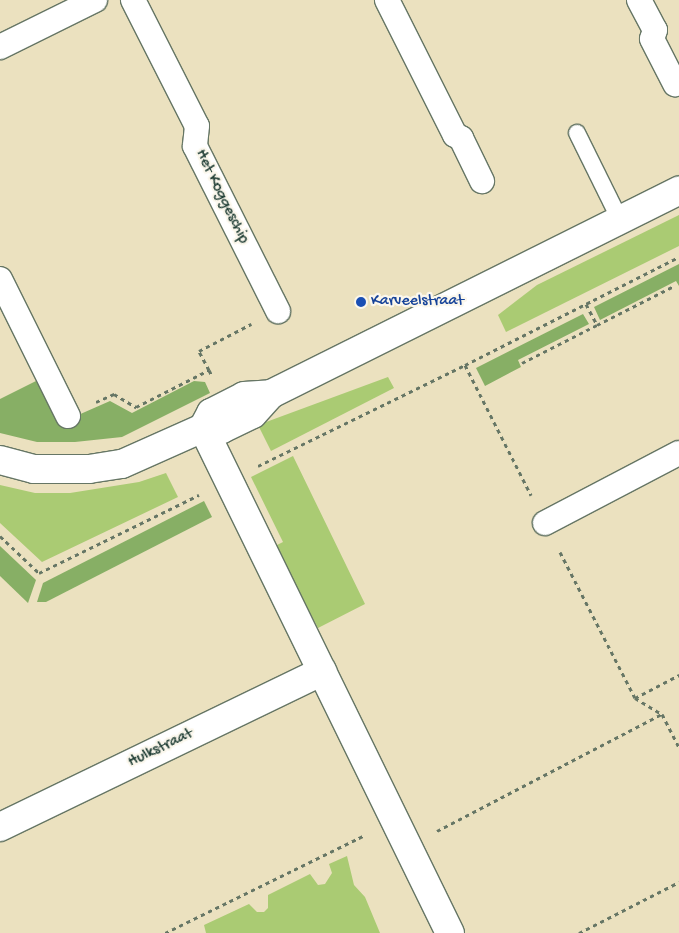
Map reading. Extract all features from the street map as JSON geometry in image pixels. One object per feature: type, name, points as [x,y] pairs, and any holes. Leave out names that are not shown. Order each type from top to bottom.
[{"type":"street","points":[[0,46],[95,0]]},
{"type":"street","name":"Het Koggeschip","points":[[134,0],[197,126],[195,146],[278,311]]},
{"type":"street","points":[[387,0],[455,135],[461,138],[482,181]]},
{"type":"street","points":[[639,0],[655,30],[652,40],[675,84]]},
{"type":"street","points":[[0,460],[34,469],[89,469],[122,464],[203,428],[222,429],[252,414],[271,394],[679,191]]},
{"type":"street","points":[[0,279],[68,416]]},
{"type":"street","points":[[203,428],[211,413],[244,396],[271,394]]},
{"type":"street","points":[[203,428],[450,933]]},
{"type":"street","points":[[545,523],[679,453]]},
{"type":"street","name":"Hulkstraat","points":[[0,827],[322,671]]},
{"type":"lane","points":[[577,133],[620,220]]},
{"type":"path","points":[[0,536],[39,573],[465,365],[679,257]]},
{"type":"path","points":[[522,363],[674,286]]},
{"type":"path","points":[[586,304],[597,325]]},
{"type":"path","points":[[227,405],[200,351],[234,333]]},
{"type":"path","points":[[465,365],[635,698],[662,714],[679,748]]},
{"type":"path","points":[[68,416],[114,394],[136,407],[209,370]]},
{"type":"path","points":[[635,698],[679,675]]},
{"type":"path","points":[[407,846],[662,714]]},
{"type":"path","points":[[165,933],[395,821]]},
{"type":"path","points":[[579,933],[679,882]]},
{"type":"green space","points":[[679,215],[679,246],[506,332],[498,315],[537,285]]},
{"type":"green space","points":[[679,264],[679,286],[676,281],[600,320],[594,307]]},
{"type":"green space","points":[[583,314],[589,324],[518,360],[521,367],[485,386],[476,368]]},
{"type":"green space","points":[[388,377],[394,388],[271,451],[258,425]]},
{"type":"green space","points":[[36,381],[60,423],[110,401],[132,413],[194,381],[205,382],[210,393],[122,437],[75,442],[37,442],[0,433],[0,399]]},
{"type":"green space","points":[[293,456],[365,604],[318,628],[275,546],[283,542],[251,477]]},
{"type":"green space","points":[[166,473],[178,497],[42,562],[0,523],[0,485],[35,493],[70,493],[139,482]]},
{"type":"green space","points":[[204,501],[212,517],[46,602],[37,602],[43,583]]},
{"type":"green space","points":[[0,546],[36,580],[28,603],[0,576]]},
{"type":"green space","points":[[347,856],[354,885],[365,897],[380,933],[206,933],[204,925],[249,904],[257,912],[264,912],[268,908],[268,895],[310,874],[318,885],[325,884],[332,873],[329,864]]},
{"type":"place","name":"Karveelstraat","points":[[361,302]]}]
